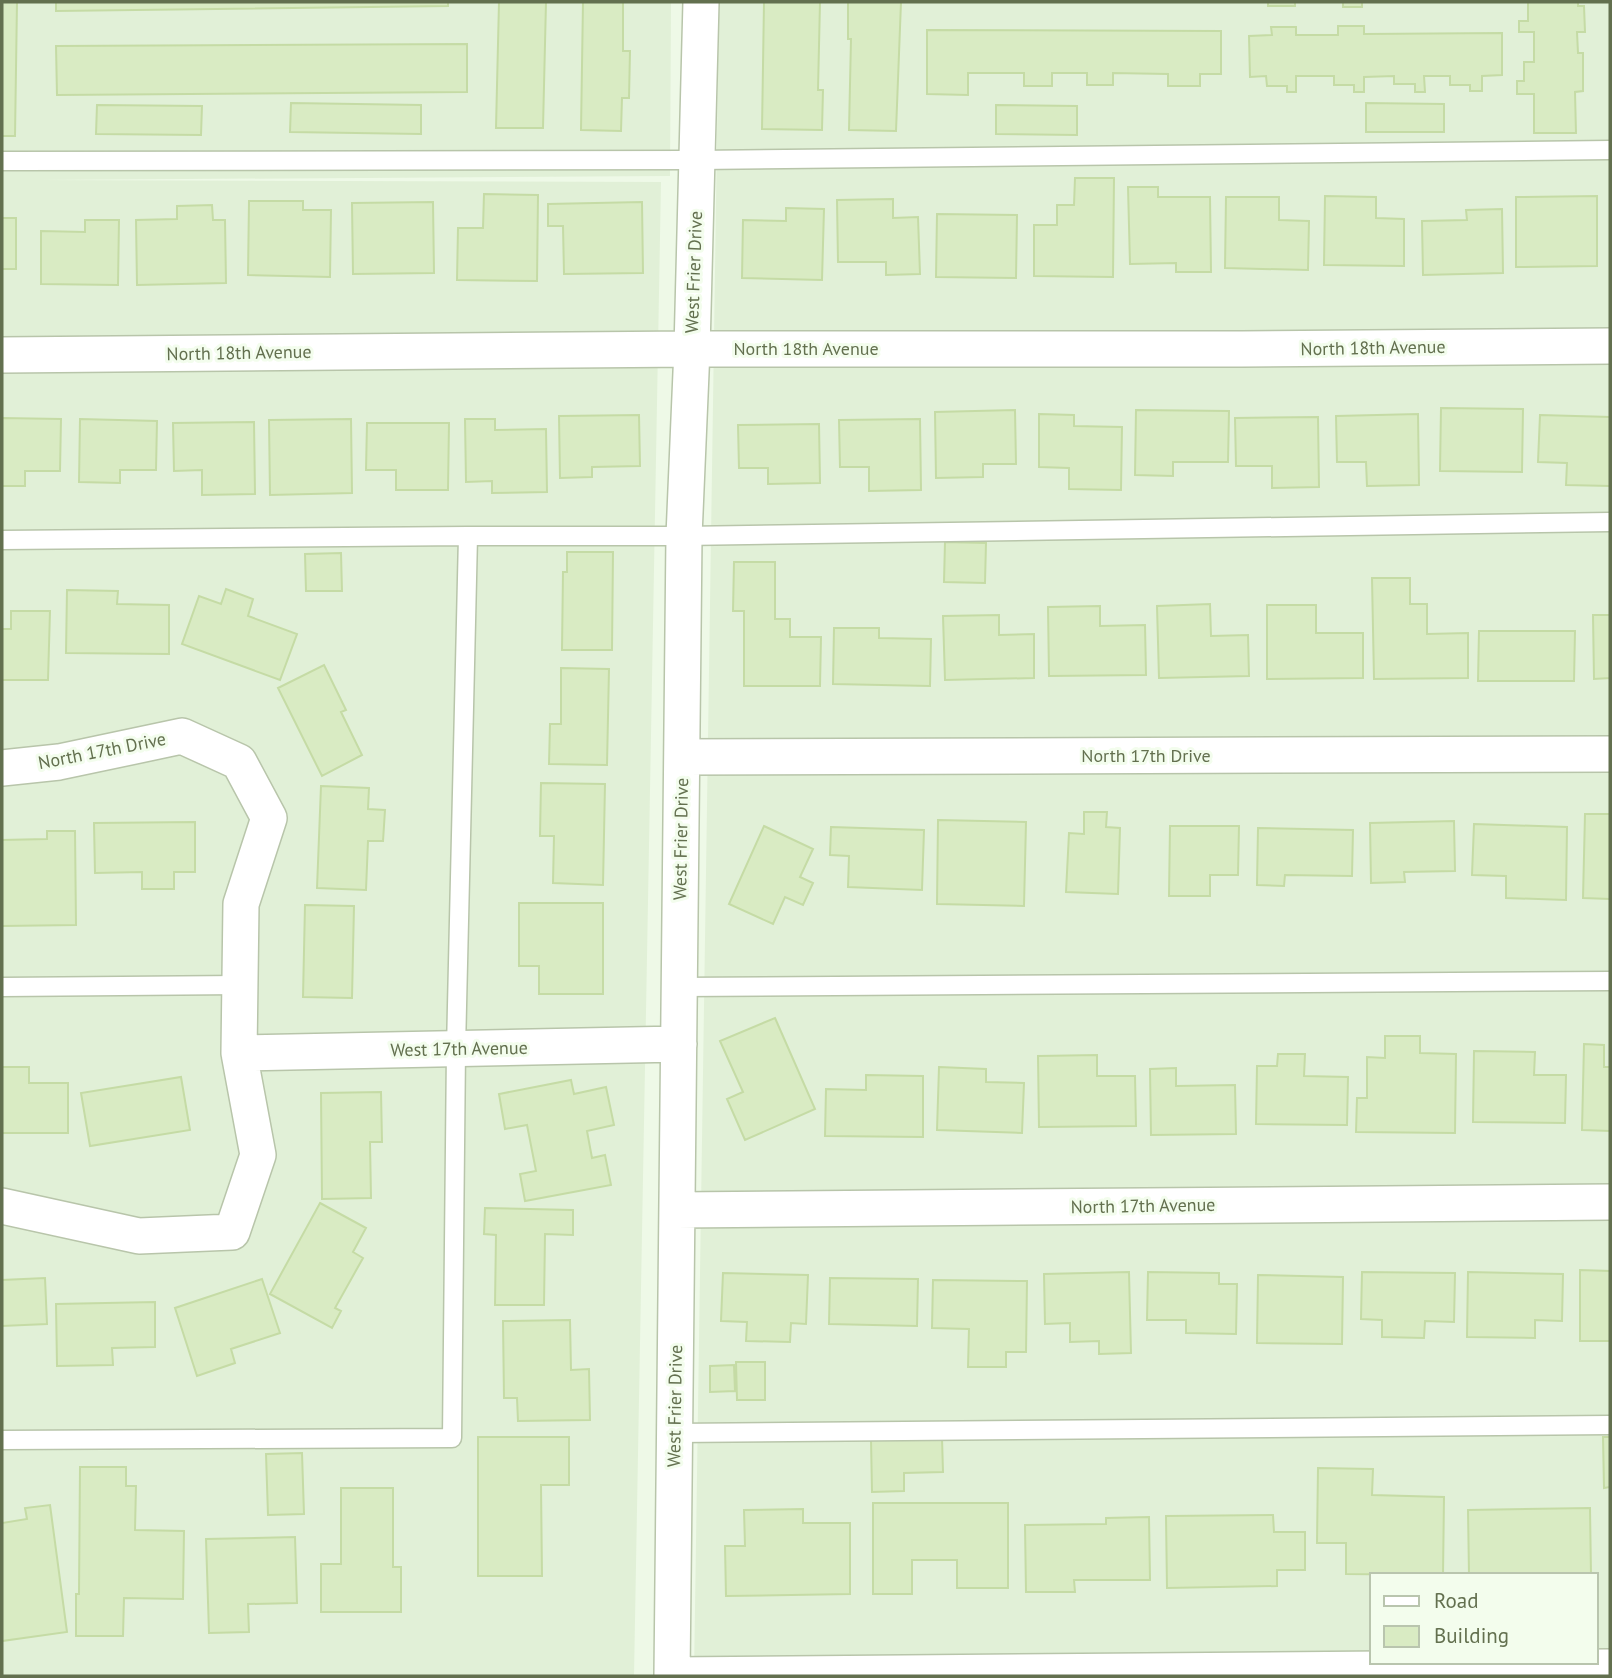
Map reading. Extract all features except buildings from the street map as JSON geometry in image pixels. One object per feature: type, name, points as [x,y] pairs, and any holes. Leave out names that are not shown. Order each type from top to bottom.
[{"type":"street","name":"West Frier Drive","points":[[672,1676],[684,536],[701,2]]},
{"type":"street","name":"North 18th Avenue","points":[[2,355],[1610,345]]},
{"type":"street","name":"North 17th Drive","points":[[2,768],[59,762],[182,736],[239,762],[269,818],[241,904],[240,985]]},
{"type":"street","name":"North 17th Drive","points":[[682,757],[1610,754]]},
{"type":"street","points":[[2,1206],[139,1236],[232,1232],[258,1156],[239,1053],[240,985]]},
{"type":"street","name":"West 17th Avenue","points":[[239,1053],[679,1044]]},
{"type":"street","name":"North 17th Avenue","points":[[677,1210],[1610,1202]]},
{"type":"street","points":[[672,1676],[1610,1667]]},
{"type":"lane","points":[[2,161],[698,160],[1610,150]]},
{"type":"lane","points":[[2,540],[684,536],[1610,522]]},
{"type":"lane","points":[[2,1440],[452,1438],[456,1049],[468,536]]},
{"type":"lane","points":[[679,987],[1610,981]]},
{"type":"lane","points":[[2,987],[240,985]]},
{"type":"lane","points":[[674,1433],[1610,1425]]},
{"type":"shaded area","points":[[2,2],[671,2],[670,176],[39,180],[661,182],[634,1676],[2,1676]]},
{"type":"shaded area","points":[[719,2],[1610,2],[1610,1676],[694,1676]]}]
